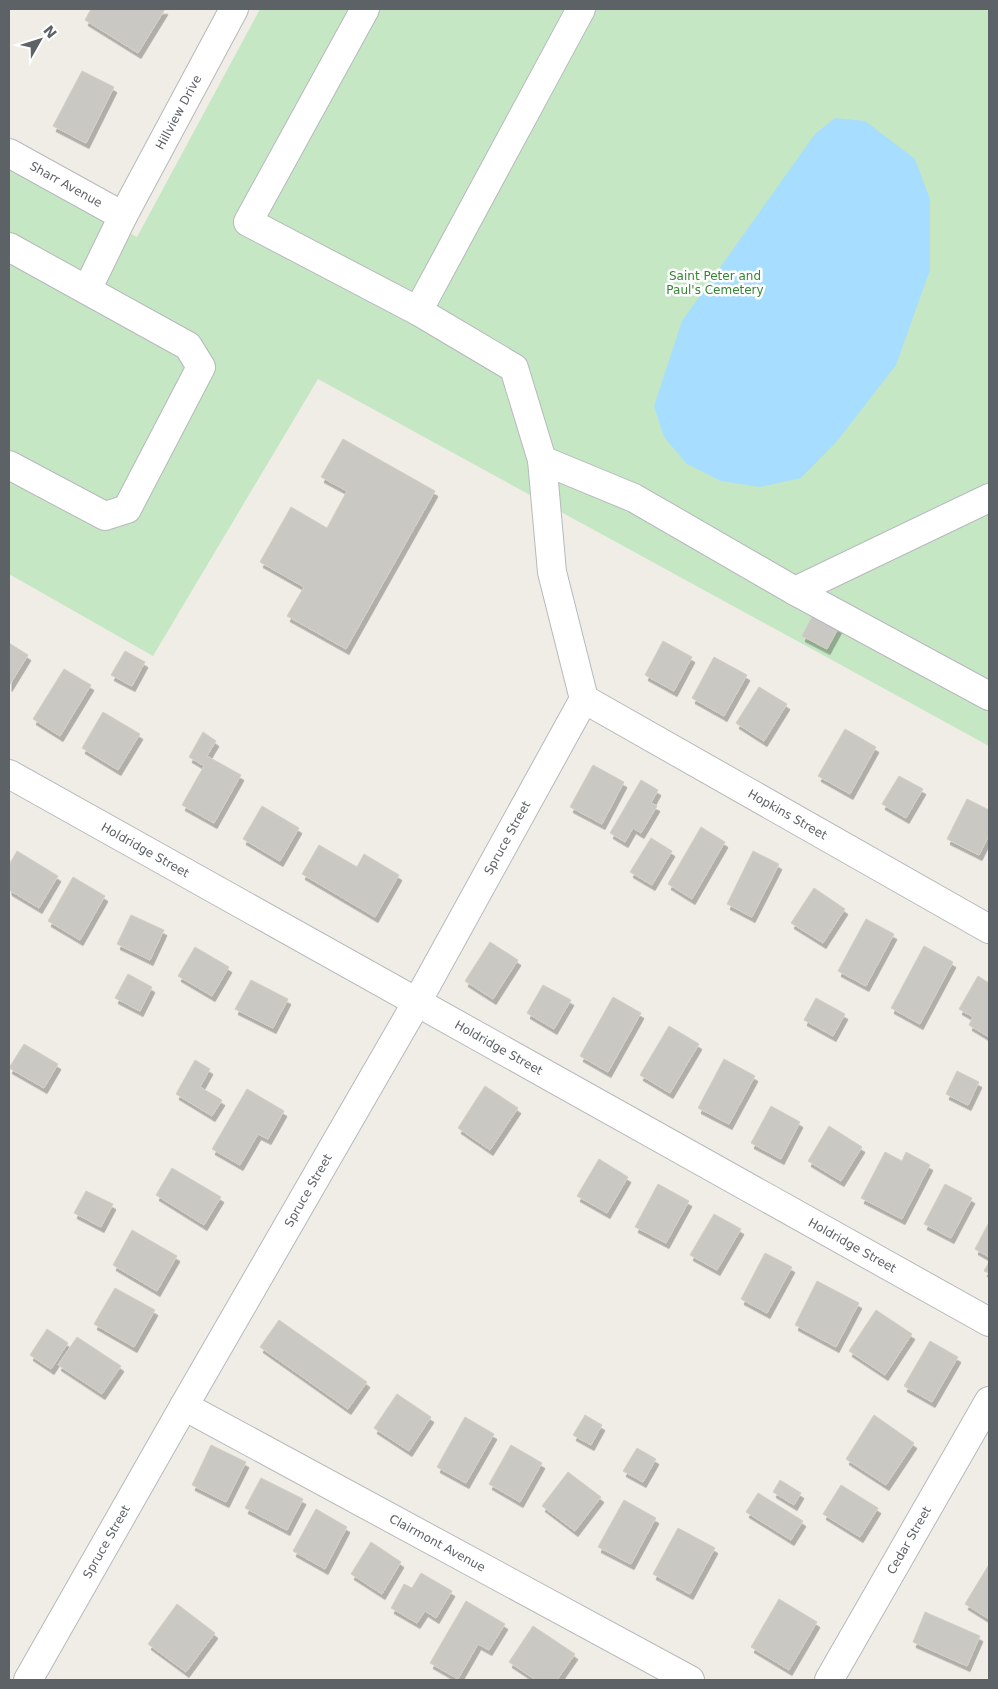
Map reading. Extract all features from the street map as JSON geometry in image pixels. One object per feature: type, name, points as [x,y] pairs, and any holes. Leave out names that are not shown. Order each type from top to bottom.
[{"type":"street","name":"Hillview Drive","points":[[87,290],[123,216],[234,9]]},
{"type":"street","points":[[365,9],[248,222],[418,311],[514,368],[542,460],[552,572],[584,699]]},
{"type":"street","points":[[418,311],[581,9]]},
{"type":"street","name":"Sharr Avenue","points":[[9,153],[123,216]]},
{"type":"street","points":[[9,247],[188,346],[201,367],[127,510],[105,516],[9,465]]},
{"type":"street","points":[[542,460],[634,498],[795,591],[989,696]]},
{"type":"street","points":[[795,591],[989,498]]},
{"type":"street","name":"Hopkins Street","points":[[584,699],[989,929]]},
{"type":"street","name":"Spruce Street","points":[[28,1680],[417,1002],[584,699]]},
{"type":"street","name":"Holdridge Street","points":[[10,778],[417,1002],[989,1322]]},
{"type":"street","name":"Cedar Street","points":[[829,1680],[989,1401]]},
{"type":"street","name":"Clairmont Avenue","points":[[184,1406],[690,1680]]},
{"type":"green space","name":"Saint Peter and Paul's Cemetery","points":[[260,9],[989,9],[989,746],[318,379],[153,656],[9,574],[9,169],[137,237]]},
{"type":"water","points":[[835,118],[865,121],[915,159],[930,199],[930,270],[896,365],[838,440],[801,478],[760,487],[721,481],[687,464],[664,437],[654,406],[682,321],[815,134]]},
{"type":"building","points":[[91,9],[165,9],[138,53],[85,20]]},
{"type":"building","points":[[82,71],[114,87],[86,143],[53,126]]},
{"type":"building","points":[[343,439],[435,491],[346,649],[287,616],[304,587],[260,562],[291,507],[327,528],[347,491],[321,477]]},
{"type":"building","points":[[814,613],[839,627],[827,649],[802,636]]},
{"type":"building","points":[[663,641],[692,657],[674,691],[645,675]]},
{"type":"building","points":[[9,643],[28,655],[9,686]]},
{"type":"building","points":[[125,651],[145,662],[132,686],[111,675]]},
{"type":"building","points":[[714,657],[747,675],[724,716],[692,698]]},
{"type":"building","points":[[64,669],[91,685],[60,736],[33,719]]},
{"type":"building","points":[[759,687],[787,704],[764,741],[736,723]]},
{"type":"building","points":[[103,712],[140,734],[118,770],[82,748]]},
{"type":"building","points":[[845,729],[876,747],[850,794],[818,776]]},
{"type":"building","points":[[203,732],[216,741],[207,756],[241,775],[214,823],[182,805],[204,766],[189,757]]},
{"type":"building","points":[[593,765],[624,782],[602,824],[570,807]]},
{"type":"building","points":[[899,776],[923,789],[906,818],[882,804]]},
{"type":"building","points":[[641,780],[658,790],[651,803],[657,806],[641,833],[633,828],[625,842],[610,833]]},
{"type":"building","points":[[967,799],[989,810],[989,835],[979,855],[947,839]]},
{"type":"building","points":[[262,806],[299,828],[280,861],[243,839]]},
{"type":"building","points":[[701,827],[725,842],[692,899],[668,884]]},
{"type":"building","points":[[651,838],[672,851],[652,885],[630,872]]},
{"type":"building","points":[[319,845],[357,867],[364,854],[399,875],[375,917],[302,874]]},
{"type":"building","points":[[17,851],[58,876],[39,908],[9,890],[9,865]]},
{"type":"building","points":[[753,851],[779,864],[752,917],[727,904]]},
{"type":"building","points":[[73,877],[105,896],[80,940],[48,921]]},
{"type":"building","points":[[814,888],[845,909],[823,943],[791,923]]},
{"type":"building","points":[[131,915],[164,930],[150,960],[117,944]]},
{"type":"building","points":[[866,919],[894,934],[866,986],[838,971]]},
{"type":"building","points":[[490,942],[518,960],[493,999],[465,981]]},
{"type":"building","points":[[924,946],[953,962],[920,1024],[891,1008]]},
{"type":"building","points":[[195,947],[229,967],[212,996],[178,976]]},
{"type":"building","points":[[128,974],[152,987],[140,1011],[115,998]]},
{"type":"building","points":[[978,976],[989,983],[989,1037],[969,1025],[973,1017],[959,1009]]},
{"type":"building","points":[[251,980],[288,999],[273,1028],[235,1009]]},
{"type":"building","points":[[543,985],[571,1000],[554,1029],[527,1013]]},
{"type":"building","points":[[613,997],[641,1013],[608,1072],[580,1056]]},
{"type":"building","points":[[816,998],[845,1014],[833,1036],[804,1020]]},
{"type":"building","points":[[669,1026],[699,1044],[670,1093],[640,1075]]},
{"type":"building","points":[[24,1044],[58,1064],[44,1088],[9,1068]]},
{"type":"building","points":[[724,1059],[755,1076],[729,1124],[698,1108]]},
{"type":"building","points":[[195,1060],[210,1069],[200,1087],[222,1100],[212,1116],[176,1094]]},
{"type":"building","points":[[957,1071],[979,1082],[968,1105],[946,1094]]},
{"type":"building","points":[[485,1086],[518,1108],[490,1150],[458,1128]]},
{"type":"building","points":[[247,1089],[284,1111],[268,1139],[258,1134],[240,1165],[212,1149]]},
{"type":"building","points":[[771,1106],[800,1122],[781,1159],[751,1143]]},
{"type":"building","points":[[829,1126],[862,1147],[841,1181],[808,1161]]},
{"type":"building","points":[[885,1152],[902,1161],[906,1152],[930,1165],[902,1219],[861,1198]]},
{"type":"building","points":[[599,1159],[628,1177],[607,1213],[577,1196]]},
{"type":"building","points":[[172,1168],[221,1197],[204,1225],[156,1195]]},
{"type":"building","points":[[658,1184],[689,1201],[666,1243],[635,1227]]},
{"type":"building","points":[[945,1184],[972,1198],[951,1238],[924,1224]]},
{"type":"building","points":[[86,1191],[113,1204],[101,1227],[74,1213]]},
{"type":"building","points":[[714,1214],[741,1229],[717,1270],[690,1255]]},
{"type":"building","points":[[989,1222],[989,1257],[975,1249]]},
{"type":"building","points":[[132,1230],[177,1256],[157,1291],[113,1265]]},
{"type":"building","points":[[765,1253],[792,1267],[767,1313],[741,1299]]},
{"type":"building","points":[[989,1262],[989,1273],[984,1271]]},
{"type":"building","points":[[817,1281],[859,1303],[836,1347],[795,1325]]},
{"type":"building","points":[[115,1288],[155,1310],[134,1347],[94,1324]]},
{"type":"building","points":[[876,1310],[912,1334],[885,1375],[849,1351]]},
{"type":"building","points":[[279,1320],[367,1382],[348,1409],[260,1347]]},
{"type":"building","points":[[47,1329],[68,1343],[51,1369],[30,1355]]},
{"type":"building","points":[[77,1337],[121,1366],[102,1394],[58,1365]]},
{"type":"building","points":[[930,1341],[958,1357],[932,1402],[904,1386]]},
{"type":"building","points":[[397,1394],[431,1417],[409,1451],[374,1428]]},
{"type":"building","points":[[585,1415],[602,1425],[591,1445],[573,1435]]},
{"type":"building","points":[[874,1415],[914,1443],[886,1485],[846,1459]]},
{"type":"building","points":[[465,1417],[494,1434],[466,1483],[437,1467]]},
{"type":"building","points":[[211,1445],[246,1462],[226,1502],[192,1485]]},
{"type":"building","points":[[511,1445],[542,1463],[520,1502],[489,1484]]},
{"type":"building","points":[[637,1448],[656,1459],[643,1482],[623,1471]]},
{"type":"building","points":[[568,1472],[601,1497],[575,1531],[542,1506]]},
{"type":"building","points":[[261,1478],[303,1499],[287,1530],[245,1508]]},
{"type":"building","points":[[780,1480],[801,1493],[794,1505],[773,1492]]},
{"type":"building","points":[[841,1485],[878,1508],[860,1537],[823,1514]]},
{"type":"building","points":[[758,1493],[803,1521],[791,1540],[746,1512]]},
{"type":"building","points":[[624,1500],[656,1518],[631,1564],[598,1547]]},
{"type":"building","points":[[316,1509],[347,1527],[325,1569],[293,1551]]},
{"type":"building","points":[[678,1528],[715,1548],[690,1594],[653,1574]]},
{"type":"building","points":[[371,1542],[401,1562],[382,1594],[351,1574]]},
{"type":"building","points":[[989,1567],[989,1619],[965,1604]]},
{"type":"building","points":[[421,1573],[452,1591],[436,1618],[425,1611],[417,1623],[391,1608],[404,1584],[412,1588]]},
{"type":"building","points":[[779,1599],[817,1622],[789,1670],[751,1647]]},
{"type":"building","points":[[466,1601],[505,1624],[489,1650],[478,1644],[458,1679],[430,1663]]},
{"type":"building","points":[[177,1604],[215,1633],[186,1672],[148,1644]]},
{"type":"building","points":[[925,1612],[980,1636],[967,1666],[913,1642]]},
{"type":"building","points":[[533,1626],[575,1654],[557,1680],[536,1680],[509,1662]]}]
